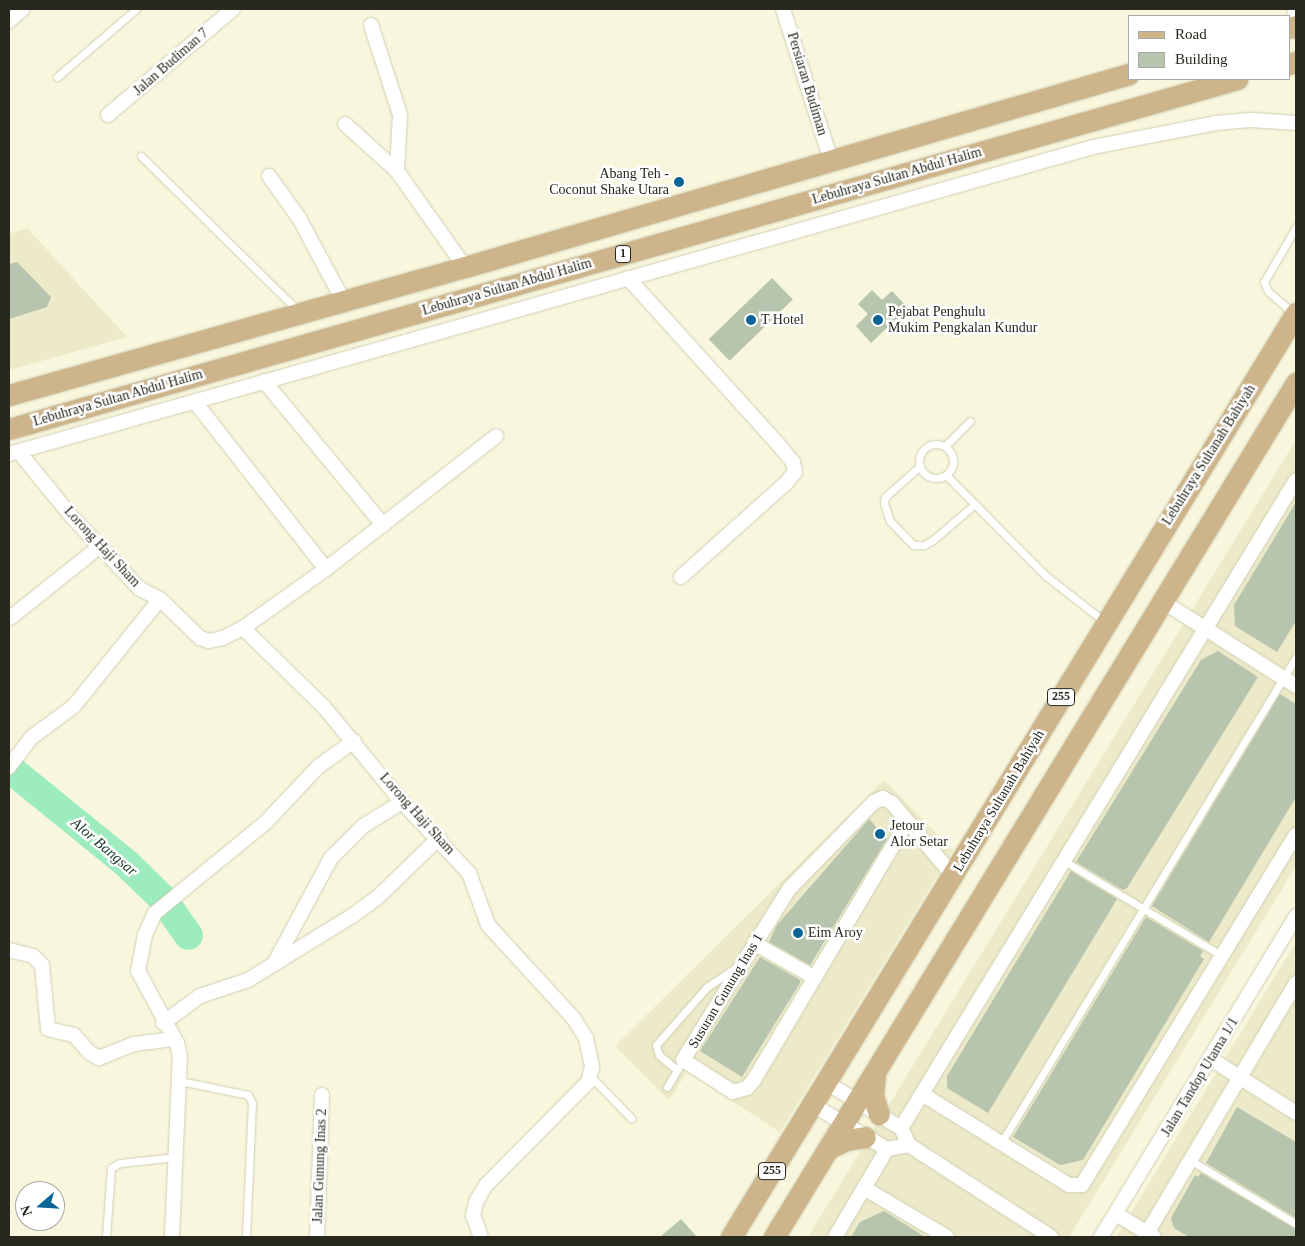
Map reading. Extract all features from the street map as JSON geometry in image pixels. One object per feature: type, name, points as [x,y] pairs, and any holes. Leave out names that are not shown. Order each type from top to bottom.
[{"type":"main road","name":"1","points":[[9,396],[344,302],[1128,74]]},
{"type":"main road","name":"Lebuhraya Sultan Abdul Halim","points":[[9,430],[1234,80]]},
{"type":"main road","name":"Lebuhraya Sultanah Bahiyah","points":[[731,1237],[954,877],[1106,622],[1296,313]]},
{"type":"main road","name":"255","points":[[774,1237],[1296,383]]},
{"type":"main road","points":[[877,1067],[872,1086],[879,1114]]},
{"type":"main road","points":[[829,1148],[846,1140],[865,1137]]},
{"type":"street","points":[[9,21],[23,9]]},
{"type":"street","name":"Jalan Budiman 7","points":[[108,115],[233,9]]},
{"type":"street","name":"Persiaran Budiman","points":[[783,9],[831,160]]},
{"type":"street","points":[[1294,9],[1296,14]]},
{"type":"street","points":[[371,25],[400,115],[397,170]]},
{"type":"street","points":[[15,452],[1093,147],[1216,123],[1252,120],[1296,122]]},
{"type":"street","points":[[345,124],[397,170],[465,267]]},
{"type":"street","points":[[269,176],[299,218],[344,302]]},
{"type":"street","points":[[628,278],[777,443],[793,462],[795,472],[786,483],[681,576]]},
{"type":"street","points":[[264,381],[383,524]]},
{"type":"street","points":[[195,402],[326,569]]},
{"type":"street","points":[[243,628],[326,569],[496,436]]},
{"type":"street","name":"Lorong Haji Sham","points":[[15,452],[23,457],[99,547],[140,589],[160,599],[200,638],[209,641],[223,638],[243,628],[354,741],[402,802],[439,838],[473,879],[479,907],[488,925],[574,1019],[590,1053],[592,1067],[589,1079]]},
{"type":"street","points":[[901,1128],[1296,480]]},
{"type":"street","points":[[10,618],[99,547]]},
{"type":"street","points":[[9,767],[32,737],[74,706],[160,599]]},
{"type":"street","points":[[1162,601],[1296,686]]},
{"type":"street","points":[[172,1237],[180,1081],[179,1050],[138,971],[145,935],[155,913],[266,822],[319,766],[354,741]]},
{"type":"street","name":"Susuran Gunung Inas 1","points":[[888,800],[907,822],[815,978],[747,1088],[733,1092],[680,1065],[754,943],[789,889],[874,802],[888,800]]},
{"type":"street","points":[[275,962],[331,858],[363,826],[402,802]]},
{"type":"street","points":[[907,822],[954,877]]},
{"type":"street","points":[[922,1094],[1069,1185],[1082,1185],[1296,834]]},
{"type":"street","points":[[163,1022],[200,996],[248,980],[377,898],[439,838]]},
{"type":"street","name":"Jalan Tandop Utama 1/1","points":[[1101,1237],[1211,1059],[1296,916]]},
{"type":"street","points":[[754,943],[815,978]]},
{"type":"street","points":[[9,950],[34,956],[42,964],[48,1029],[74,1035],[89,1052],[99,1058],[134,1044],[174,1039]]},
{"type":"street","points":[[1116,1214],[1150,1235],[1190,1160],[1240,1077],[1292,1001],[1296,983]]},
{"type":"street","points":[[1211,1059],[1296,1113]]},
{"type":"street","points":[[469,1237],[477,1200],[486,1185],[589,1079]]},
{"type":"street","points":[[827,1083],[857,1099],[901,1128],[909,1145],[1051,1237]]},
{"type":"street","name":"Jalan Gunung Inas 2","points":[[317,1237],[322,1096]]},
{"type":"street","points":[[813,1105],[887,1149],[909,1145]]},
{"type":"street","points":[[835,1237],[887,1149]]},
{"type":"street","points":[[864,1188],[932,1233],[947,1237]]},
{"type":"street","points":[[473,1215],[481,1237]]},
{"type":"lane","points":[[57,77],[136,9]]},
{"type":"lane","points":[[141,156],[300,314]]},
{"type":"lane","points":[[1296,227],[1264,282],[1268,291],[1296,313]]},
{"type":"lane","points":[[945,446],[970,421]]},
{"type":"lane","points":[[945,446],[934,444],[924,450],[920,466],[885,497],[884,503],[890,521],[913,545],[924,546],[975,504]]},
{"type":"lane","points":[[920,466],[933,477],[946,474],[953,461],[945,446]]},
{"type":"lane","points":[[946,474],[1046,576],[1106,622]]},
{"type":"lane","points":[[1001,1144],[1296,657]]},
{"type":"lane","points":[[1064,861],[1222,956]]},
{"type":"lane","points":[[666,1087],[680,1065],[659,1055],[656,1045],[707,987],[741,964]]},
{"type":"lane","points":[[589,1079],[594,1081],[631,1118]]},
{"type":"lane","points":[[180,1081],[248,1095],[252,1103],[246,1237]]},
{"type":"lane","points":[[106,1237],[111,1168],[120,1163],[176,1157]]},
{"type":"lane","points":[[1190,1160],[1296,1224]]},
{"type":"shaded area","points":[[27,228],[127,337],[9,370],[9,234]]},
{"type":"shaded area","points":[[1296,440],[1296,866],[1069,1237],[808,1237]]},
{"type":"shaded area","points":[[884,780],[953,850],[780,1132],[687,1072],[669,1100],[615,1046]]},
{"type":"shaded area","points":[[1296,942],[1296,1237],[1116,1237]]},
{"type":"building","points":[[17,262],[51,297],[47,307],[9,319],[9,264]]},
{"type":"building","name":"T Hotel","points":[[772,278],[793,300],[730,361],[709,339]]},
{"type":"building","name":"Pejabat Penghulu Mukim Pengkalan Kundur","points":[[872,290],[882,300],[892,291],[908,308],[871,343],[856,326],[868,314],[858,304]]},
{"type":"building","points":[[1296,502],[1296,621],[1277,652],[1235,626],[1234,605]]},
{"type":"building","points":[[1218,651],[1258,677],[1127,888],[1123,890],[1076,862],[1201,660]]},
{"type":"building","points":[[1280,694],[1296,704],[1296,797],[1209,942],[1152,906]]},
{"type":"building","points":[[869,819],[887,839],[810,965],[769,942],[777,925]]},
{"type":"building","points":[[1071,871],[1117,899],[988,1113],[947,1088],[947,1076]]},
{"type":"building","points":[[1146,917],[1203,951],[1200,956],[1204,959],[1083,1160],[1060,1165],[1013,1137]]},
{"type":"building","points":[[760,957],[800,980],[800,983],[742,1077],[700,1051]]},
{"type":"building","points":[[1237,1107],[1296,1142],[1296,1218],[1206,1163]]},
{"type":"building","points":[[1201,1173],[1296,1229],[1296,1237],[1189,1237],[1174,1228],[1171,1218],[1195,1175],[1198,1177]]},
{"type":"building","points":[[884,1211],[925,1237],[851,1237],[860,1222]]},
{"type":"building","points":[[681,1219],[697,1237],[660,1237]]},
{"type":"waterway","name":"Alor Bangsar","points":[[9,768],[127,864],[162,898],[188,935]]},
{"type":"place","name":"Abang Teh - Coconut Shake Utara","points":[[679,182]]},
{"type":"place","name":"T Hotel","points":[[751,320]]},
{"type":"place","name":"Pejabat Penghulu Mukim Pengkalan Kundur","points":[[878,320]]},
{"type":"place","name":"Jetour Alor Setar","points":[[880,834]]},
{"type":"place","name":"Eim Aroy","points":[[798,933]]}]
